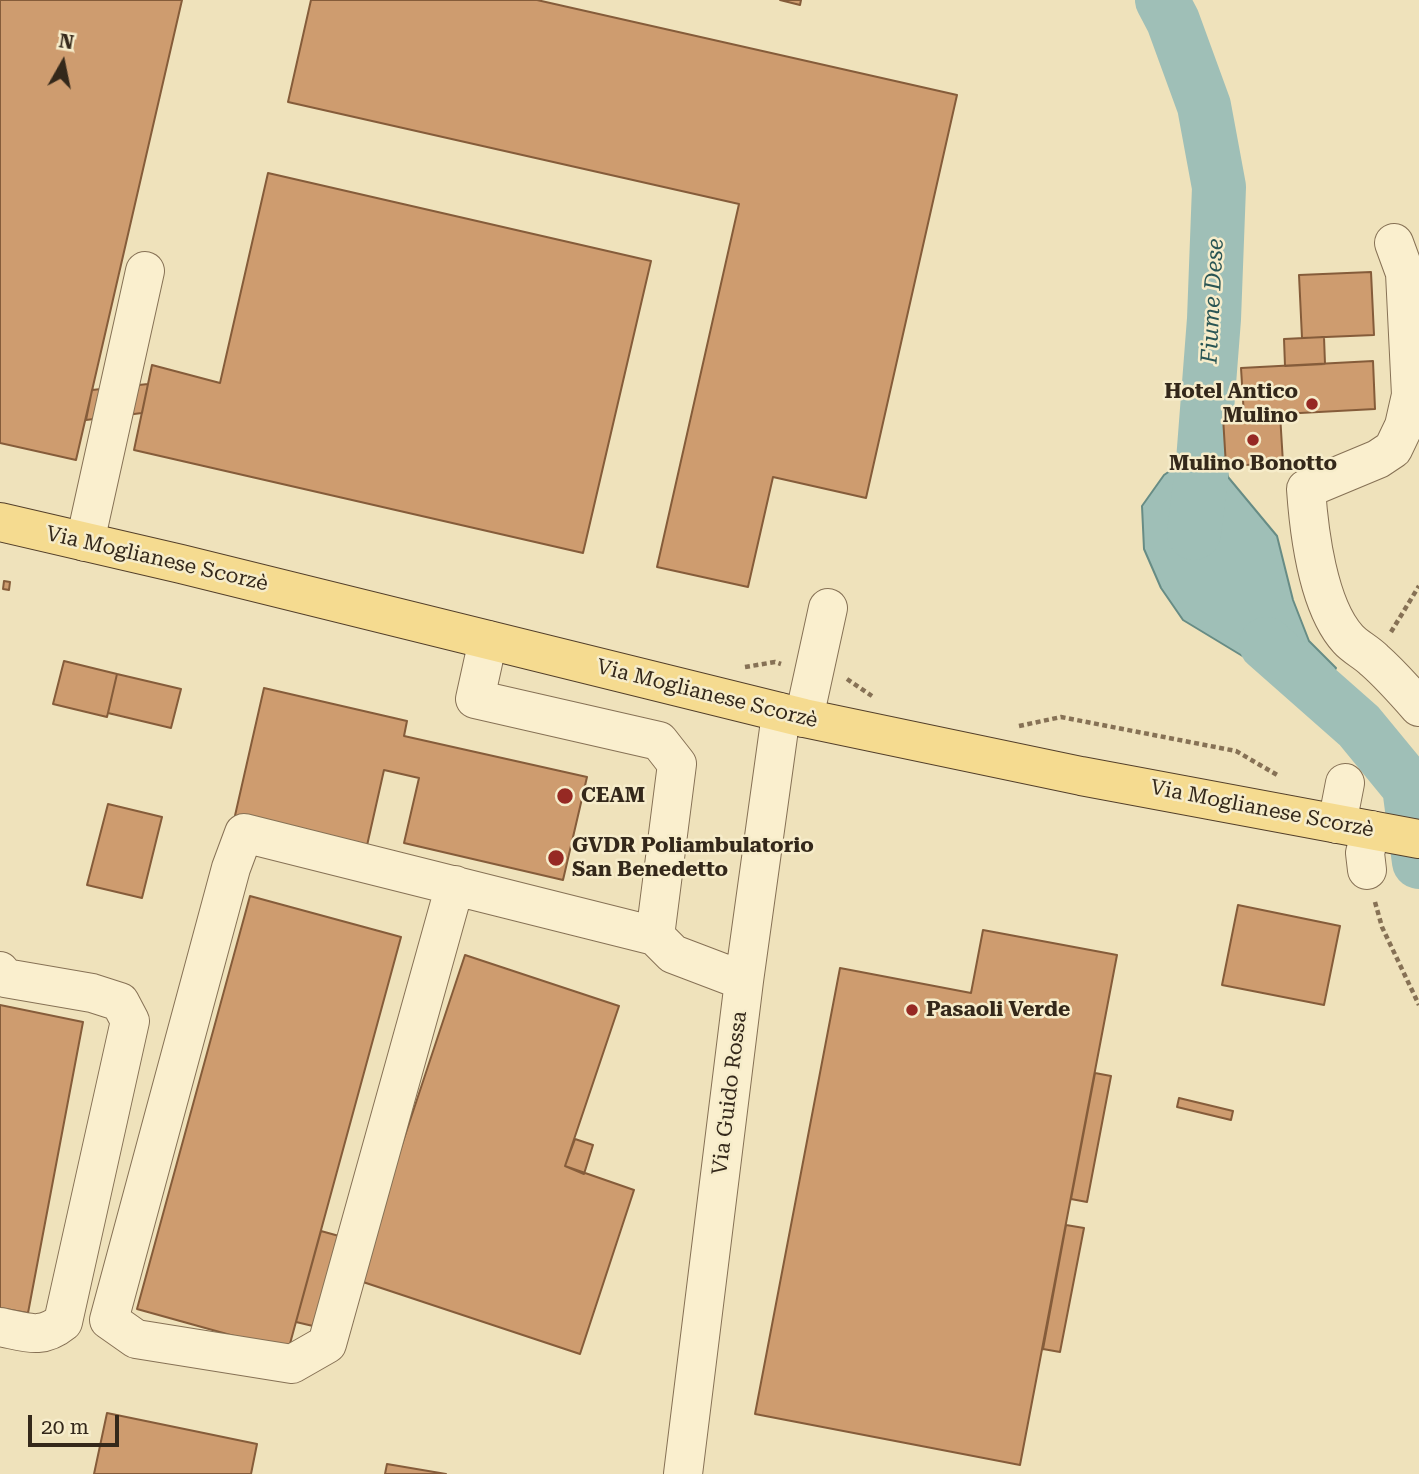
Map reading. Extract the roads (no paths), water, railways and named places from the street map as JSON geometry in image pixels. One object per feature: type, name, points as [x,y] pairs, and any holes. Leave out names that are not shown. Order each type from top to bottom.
[{"type":"main road","name":"Via Moglianese Scorzè","points":[[0,522],[791,715],[1081,776],[1419,839]]},
{"type":"street","points":[[1394,243],[1405,273],[1411,395],[1404,425],[1393,449],[1378,459],[1306,489],[1308,521],[1327,600],[1336,620],[1348,639],[1373,658],[1419,707]]},
{"type":"street","points":[[85,542],[145,271]]},
{"type":"street","name":"Via Guido Rossa","points":[[683,1474],[744,981],[779,729],[791,715],[815,671],[828,608]]},
{"type":"street","points":[[488,640],[475,699],[659,741],[677,764],[655,936]]},
{"type":"street","points":[[1345,783],[1366,853],[1367,870]]},
{"type":"street","points":[[455,885],[327,1344],[292,1364],[136,1339],[109,1320],[231,868],[244,833],[455,885],[655,936],[673,954],[744,981]]},
{"type":"street","points":[[0,971],[5,978],[92,993],[120,1002],[130,1021],[63,1322],[52,1331],[39,1335],[0,1328]]},
{"type":"water","points":[[1186,460],[1224,460],[1228,477],[1277,536],[1293,600],[1309,641],[1336,668],[1315,706],[1254,663],[1183,620],[1161,588],[1144,549],[1142,506],[1164,475]]},
{"type":"waterway","name":"Fiume Dese","points":[[1162,0],[1173,21],[1204,106],[1219,187],[1214,319],[1203,461],[1194,533]]},
{"type":"waterway","name":"Fiume Dese","points":[[1266,644],[1359,726],[1409,787],[1419,862]]},
{"type":"place","name":"Hotel Antico Mulino","points":[[1312,404]]},
{"type":"place","name":"Mulino Bonotto","points":[[1253,440]]},
{"type":"place","name":"CEAM","points":[[565,796]]},
{"type":"place","name":"GVDR Poliambulatorio San Benedetto","points":[[556,858]]},
{"type":"place","name":"Pasaoli Verde","points":[[912,1010]]}]
